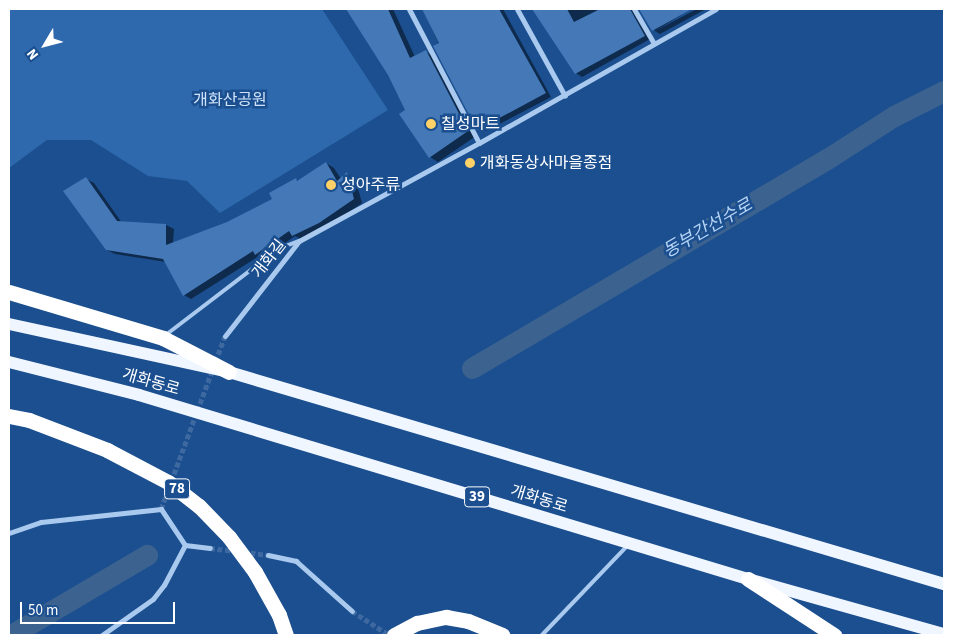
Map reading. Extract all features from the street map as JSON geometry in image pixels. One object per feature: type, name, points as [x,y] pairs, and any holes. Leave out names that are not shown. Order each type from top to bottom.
[{"type":"highway","points":[[9,292],[163,338],[229,372]]},
{"type":"highway","name":"78","points":[[9,416],[29,420],[107,450],[168,482],[199,506],[229,537],[255,572],[279,615],[286,635]]},
{"type":"highway","points":[[748,579],[834,635]]},
{"type":"highway","points":[[396,634],[417,623],[446,618],[468,622],[502,635]]},
{"type":"main road","name":"개화동로","points":[[9,324],[229,372],[944,584]]},
{"type":"main road","name":"개화동로","points":[[9,362],[139,395],[630,544],[944,634]]},
{"type":"street","points":[[409,9],[479,144]]},
{"type":"street","points":[[516,9],[565,96]]},
{"type":"street","points":[[634,9],[654,43]]},
{"type":"street","name":"개화길","points":[[225,336],[299,241],[479,144],[716,9]]},
{"type":"street","points":[[9,533],[41,522],[161,509],[185,545],[210,548]]},
{"type":"street","points":[[102,635],[153,599],[164,585],[185,545]]},
{"type":"street","points":[[268,555],[296,562],[352,611]]},
{"type":"lane","points":[[163,338],[278,249],[299,241]]},
{"type":"lane","points":[[542,635],[630,544]]},
{"type":"green space","name":"개화산공원","points":[[9,9],[322,9],[388,110],[220,213],[187,181],[148,176],[91,140],[47,140],[9,168]]},
{"type":"building","points":[[346,9],[388,9],[410,58],[426,50],[468,131],[429,158],[399,114],[405,110],[388,75]]},
{"type":"building","points":[[422,9],[499,9],[546,93],[477,130],[433,46],[439,43]]},
{"type":"building","points":[[532,9],[567,9],[574,22],[600,9],[630,9],[645,36],[575,74]]},
{"type":"building","points":[[639,9],[692,9],[652,31]]},
{"type":"building","points":[[326,162],[337,181],[347,172],[354,199],[319,223],[292,236],[289,231],[255,255],[253,251],[183,296],[163,259],[106,250],[63,191],[86,177],[117,221],[166,224],[166,245],[227,222],[272,199],[269,193],[296,178],[297,181]]},
{"type":"waterway","name":"동부간선수로","points":[[472,368],[827,159],[894,116],[944,91]]},
{"type":"waterway","name":"동부간선수로","points":[[11,635],[147,555]]},
{"type":"tunnel","points":[[161,509],[225,336]]},
{"type":"tunnel","points":[[210,548],[235,551]]},
{"type":"tunnel","points":[[243,552],[268,555]]},
{"type":"tunnel","points":[[352,611],[389,635]]},
{"type":"place","name":"칠성마트","points":[[431,124]]},
{"type":"place","name":"개화동상사마을종점","points":[[470,163]]},
{"type":"place","name":"성아주류","points":[[331,185]]}]
